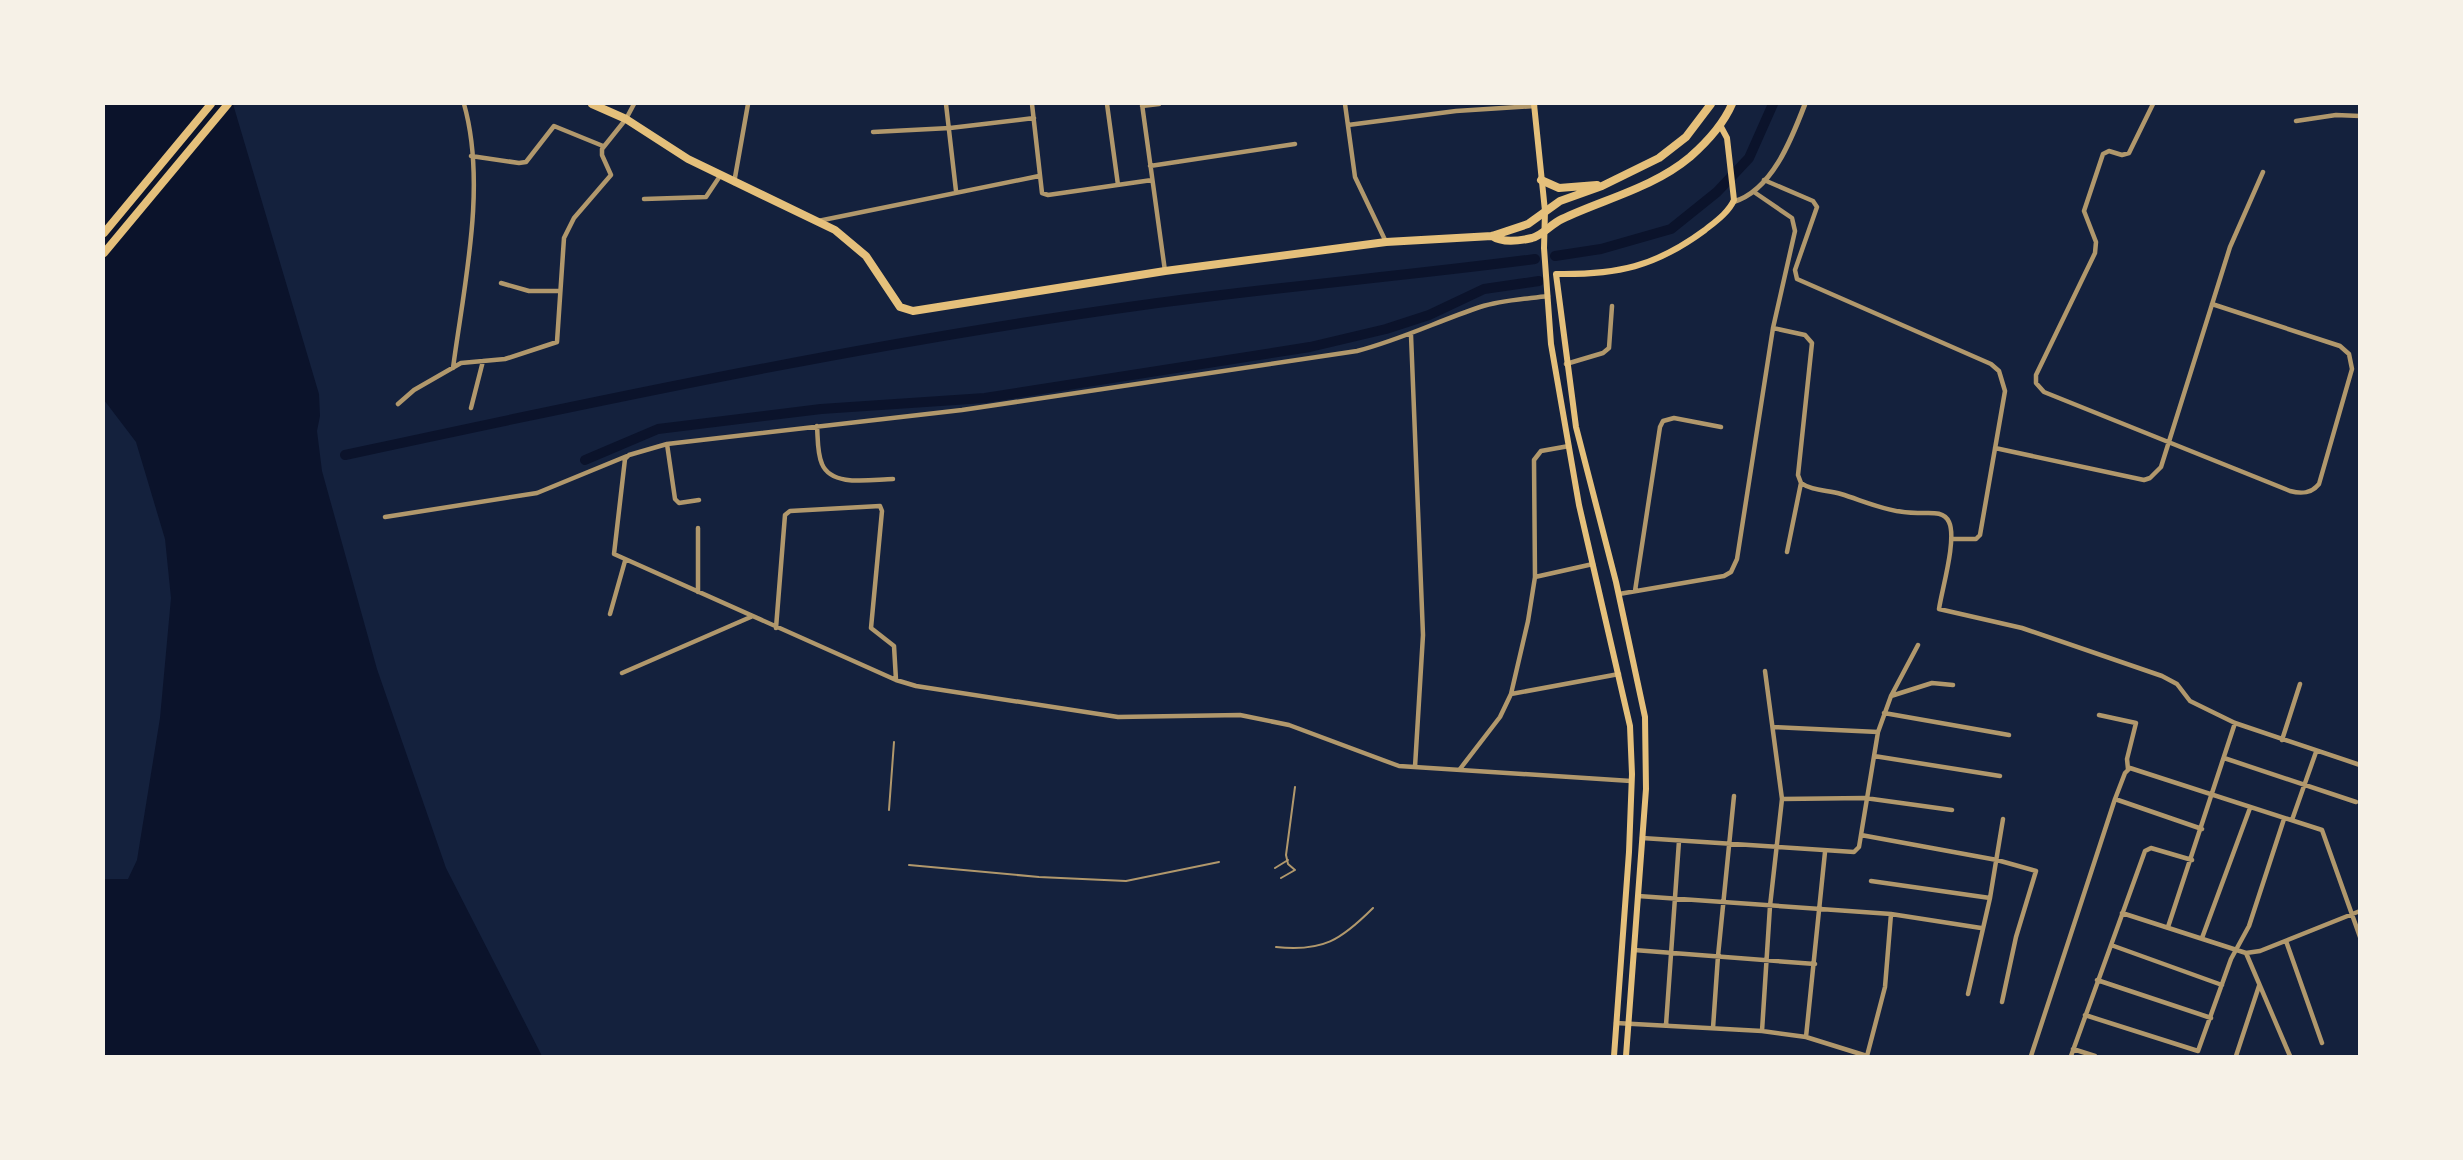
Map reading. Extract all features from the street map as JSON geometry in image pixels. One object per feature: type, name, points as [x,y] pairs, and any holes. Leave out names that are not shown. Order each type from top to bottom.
[{"type":"highway","points":[[104,232],[211,104]]},
{"type":"highway","points":[[104,253],[228,104]]},
{"type":"highway","points":[[593,104],[626,119],[688,159],[720,176],[835,230],[866,255],[899,306],[913,312],[1165,271],[1386,242],[1492,236],[1528,224],[1560,201],[1605,185],[1637,170],[1676,147],[1712,104]]},
{"type":"highway","points":[[1492,236],[1498,240],[1532,238],[1551,225],[1634,189],[1675,168],[1689,158],[1720,125],[1732,104]]},
{"type":"highway","points":[[1540,180],[1560,188],[1605,185]]},
{"type":"main road","points":[[1535,105],[1540,180],[1545,211],[1544,231],[1551,344],[1579,505],[1630,726],[1631,781],[1623,949],[1614,1056]]},
{"type":"main road","points":[[1626,1056],[1646,789],[1645,717],[1618,594],[1576,427],[1556,274],[1596,275],[1641,266],[1662,258],[1715,222],[1733,202],[1727,138],[1720,125]]},
{"type":"street","points":[[453,368],[473,208],[471,156],[464,104]]},
{"type":"street","points":[[398,404],[414,390],[465,362],[505,359],[557,342],[562,246],[570,224],[611,175],[602,155],[605,144],[626,119],[634,104]]},
{"type":"street","points":[[734,183],[748,104]]},
{"type":"street","points":[[946,104],[951,128],[956,191]]},
{"type":"street","points":[[1032,104],[1040,190],[1048,195],[1152,180]]},
{"type":"street","points":[[1107,104],[1118,185]]},
{"type":"street","points":[[1159,104],[1142,105],[1165,271]]},
{"type":"street","points":[[1346,104],[1355,177],[1386,242]]},
{"type":"street","points":[[1733,202],[1754,192],[1764,180],[1794,131],[1805,104]]},
{"type":"street","points":[[2152,104],[2129,153],[2122,155],[2109,151],[2103,154],[2084,211],[2096,242],[2095,253],[2036,375],[2036,383],[2044,392],[2290,491],[2307,492],[2319,484],[2352,369],[2349,354],[2340,346],[2212,304]]},
{"type":"street","points":[[1348,125],[1456,111],[1535,105]]},
{"type":"street","points":[[2296,121],[2336,115],[2360,116]]},
{"type":"street","points":[[873,132],[951,128],[1034,118]]},
{"type":"street","points":[[471,156],[526,162],[554,126],[605,144]]},
{"type":"street","points":[[1150,166],[1295,144]]},
{"type":"street","points":[[1995,448],[2144,480],[2150,478],[2161,467],[2238,227],[2263,172]]},
{"type":"street","points":[[644,199],[705,197],[710,194],[720,176]]},
{"type":"street","points":[[818,221],[956,191],[1039,176]]},
{"type":"street","points":[[1764,180],[1813,201],[1817,207],[1795,270],[1797,279],[1990,364],[1999,371],[2005,391],[1980,535],[1976,539],[1952,539]]},
{"type":"street","points":[[1618,594],[1724,576],[1731,572],[1737,559],[1773,328],[1795,231],[1788,214],[1754,192]]},
{"type":"street","points":[[501,283],[529,291],[560,291]]},
{"type":"street","points":[[385,517],[537,493],[627,456],[667,444],[971,409],[1358,351],[1411,334],[1479,307],[1548,296]]},
{"type":"street","points":[[1566,364],[1603,353],[1609,348],[1612,306]]},
{"type":"street","points":[[1773,328],[1805,335],[1812,343],[1798,475],[1801,483],[1786,552]]},
{"type":"street","points":[[1411,334],[1423,635],[1415,767]]},
{"type":"street","points":[[471,408],[483,361]]},
{"type":"street","points":[[1635,591],[1660,428],[1663,421],[1674,418],[1721,427]]},
{"type":"street","points":[[817,426],[822,465],[835,477],[847,480],[893,478]]},
{"type":"street","points":[[667,444],[675,499],[679,503],[699,500]]},
{"type":"street","points":[[1460,769],[1500,717],[1510,694],[1528,621],[1535,577],[1534,460],[1541,451],[1569,446]]},
{"type":"street","points":[[627,456],[615,556],[896,680],[916,686],[1118,717],[1240,715],[1281,723],[1379,760],[1415,767],[1631,781]]},
{"type":"street","points":[[1801,483],[1839,493],[1883,509],[1937,513],[1949,521],[1952,539],[1939,609],[2022,628],[2162,676],[2177,684],[2190,701],[2235,723],[2360,765]]},
{"type":"street","points":[[776,628],[785,515],[793,511],[880,506],[882,511],[871,628],[894,645],[896,680]]},
{"type":"street","points":[[698,528],[698,592]]},
{"type":"street","points":[[610,614],[625,561]]},
{"type":"street","points":[[1535,577],[1593,564]]},
{"type":"street","points":[[622,674],[753,616]]},
{"type":"street","points":[[1642,838],[1825,852],[1854,852],[1859,847],[1865,798],[1884,712],[1918,645]]},
{"type":"street","points":[[1762,1031],[1770,906],[1782,799],[1765,671]]},
{"type":"street","points":[[1510,694],[1619,674]]},
{"type":"street","points":[[1891,696],[1932,683],[1953,685]]},
{"type":"street","points":[[2282,740],[2300,684]]},
{"type":"street","points":[[1884,712],[2009,735]]},
{"type":"street","points":[[2031,1056],[2115,799],[2128,769],[2127,759],[2136,723],[2100,715]]},
{"type":"street","points":[[2168,927],[2192,860],[2235,723]]},
{"type":"street","points":[[1773,727],[1878,732]]},
{"type":"street","points":[[2292,820],[2316,752]]},
{"type":"street","points":[[1874,756],[2000,776]]},
{"type":"street","points":[[2224,758],[2356,802]]},
{"type":"street","points":[[2128,769],[2135,768],[2250,808],[2317,827],[2325,835],[2360,937]]},
{"type":"street","points":[[1713,1028],[1734,796]]},
{"type":"street","points":[[1782,799],[1865,798],[1952,810]]},
{"type":"street","points":[[2115,799],[2202,829]]},
{"type":"street","points":[[2202,938],[2250,808]]},
{"type":"street","points":[[1968,994],[1981,928],[1990,898],[2003,819]]},
{"type":"street","points":[[2085,1015],[2194,1052],[2200,1049],[2222,985],[2236,950],[2249,926],[2284,819]]},
{"type":"street","points":[[1861,835],[2034,869],[2037,873],[2016,938],[2002,1002]]},
{"type":"street","points":[[1666,1025],[1673,953],[1679,841]]},
{"type":"street","points":[[2071,1056],[2097,980],[2148,848],[2192,860]]},
{"type":"street","points":[[1806,1037],[1825,852]]},
{"type":"street","points":[[1871,881],[1990,898]]},
{"type":"street","points":[[1638,896],[1891,914],[1981,928]]},
{"type":"street","points":[[2122,913],[2246,954],[2286,941],[2360,911]]},
{"type":"street","points":[[1616,1023],[1762,1031],[1806,1037],[1867,1056],[1885,987],[1891,914]]},
{"type":"street","points":[[2286,941],[2322,1043]]},
{"type":"street","points":[[2111,945],[2222,985]]},
{"type":"street","points":[[1634,950],[1815,964]]},
{"type":"street","points":[[2246,954],[2290,1056]]},
{"type":"street","points":[[2097,980],[2211,1018]]},
{"type":"street","points":[[2236,1056],[2259,986]]},
{"type":"street","points":[[2073,1049],[2095,1056]]},
{"type":"lane","points":[[889,810],[894,742]]},
{"type":"lane","points":[[1281,878],[1295,870],[1288,860],[1295,787]]},
{"type":"lane","points":[[1275,868],[1288,860]]},
{"type":"lane","points":[[909,865],[1039,877],[1126,881],[1219,862]]},
{"type":"lane","points":[[1276,946],[1307,948],[1324,945],[1346,934],[1373,908]]},
{"type":"water","points":[[104,104],[233,104],[319,394],[320,416],[317,431],[322,471],[377,669],[446,868],[542,1056],[104,1056],[104,879],[128,879],[137,860],[160,718],[171,598],[165,539],[136,442],[104,400]]},
{"type":"waterway","points":[[1555,256],[1601,249],[1671,229],[1717,192],[1749,158],[1773,104]]},
{"type":"waterway","points":[[345,455],[742,372],[942,336],[1143,305],[1535,259]]},
{"type":"waterway","points":[[585,460],[658,429],[821,409],[985,398],[1310,347],[1386,329],[1429,315],[1484,289],[1539,281]]}]
